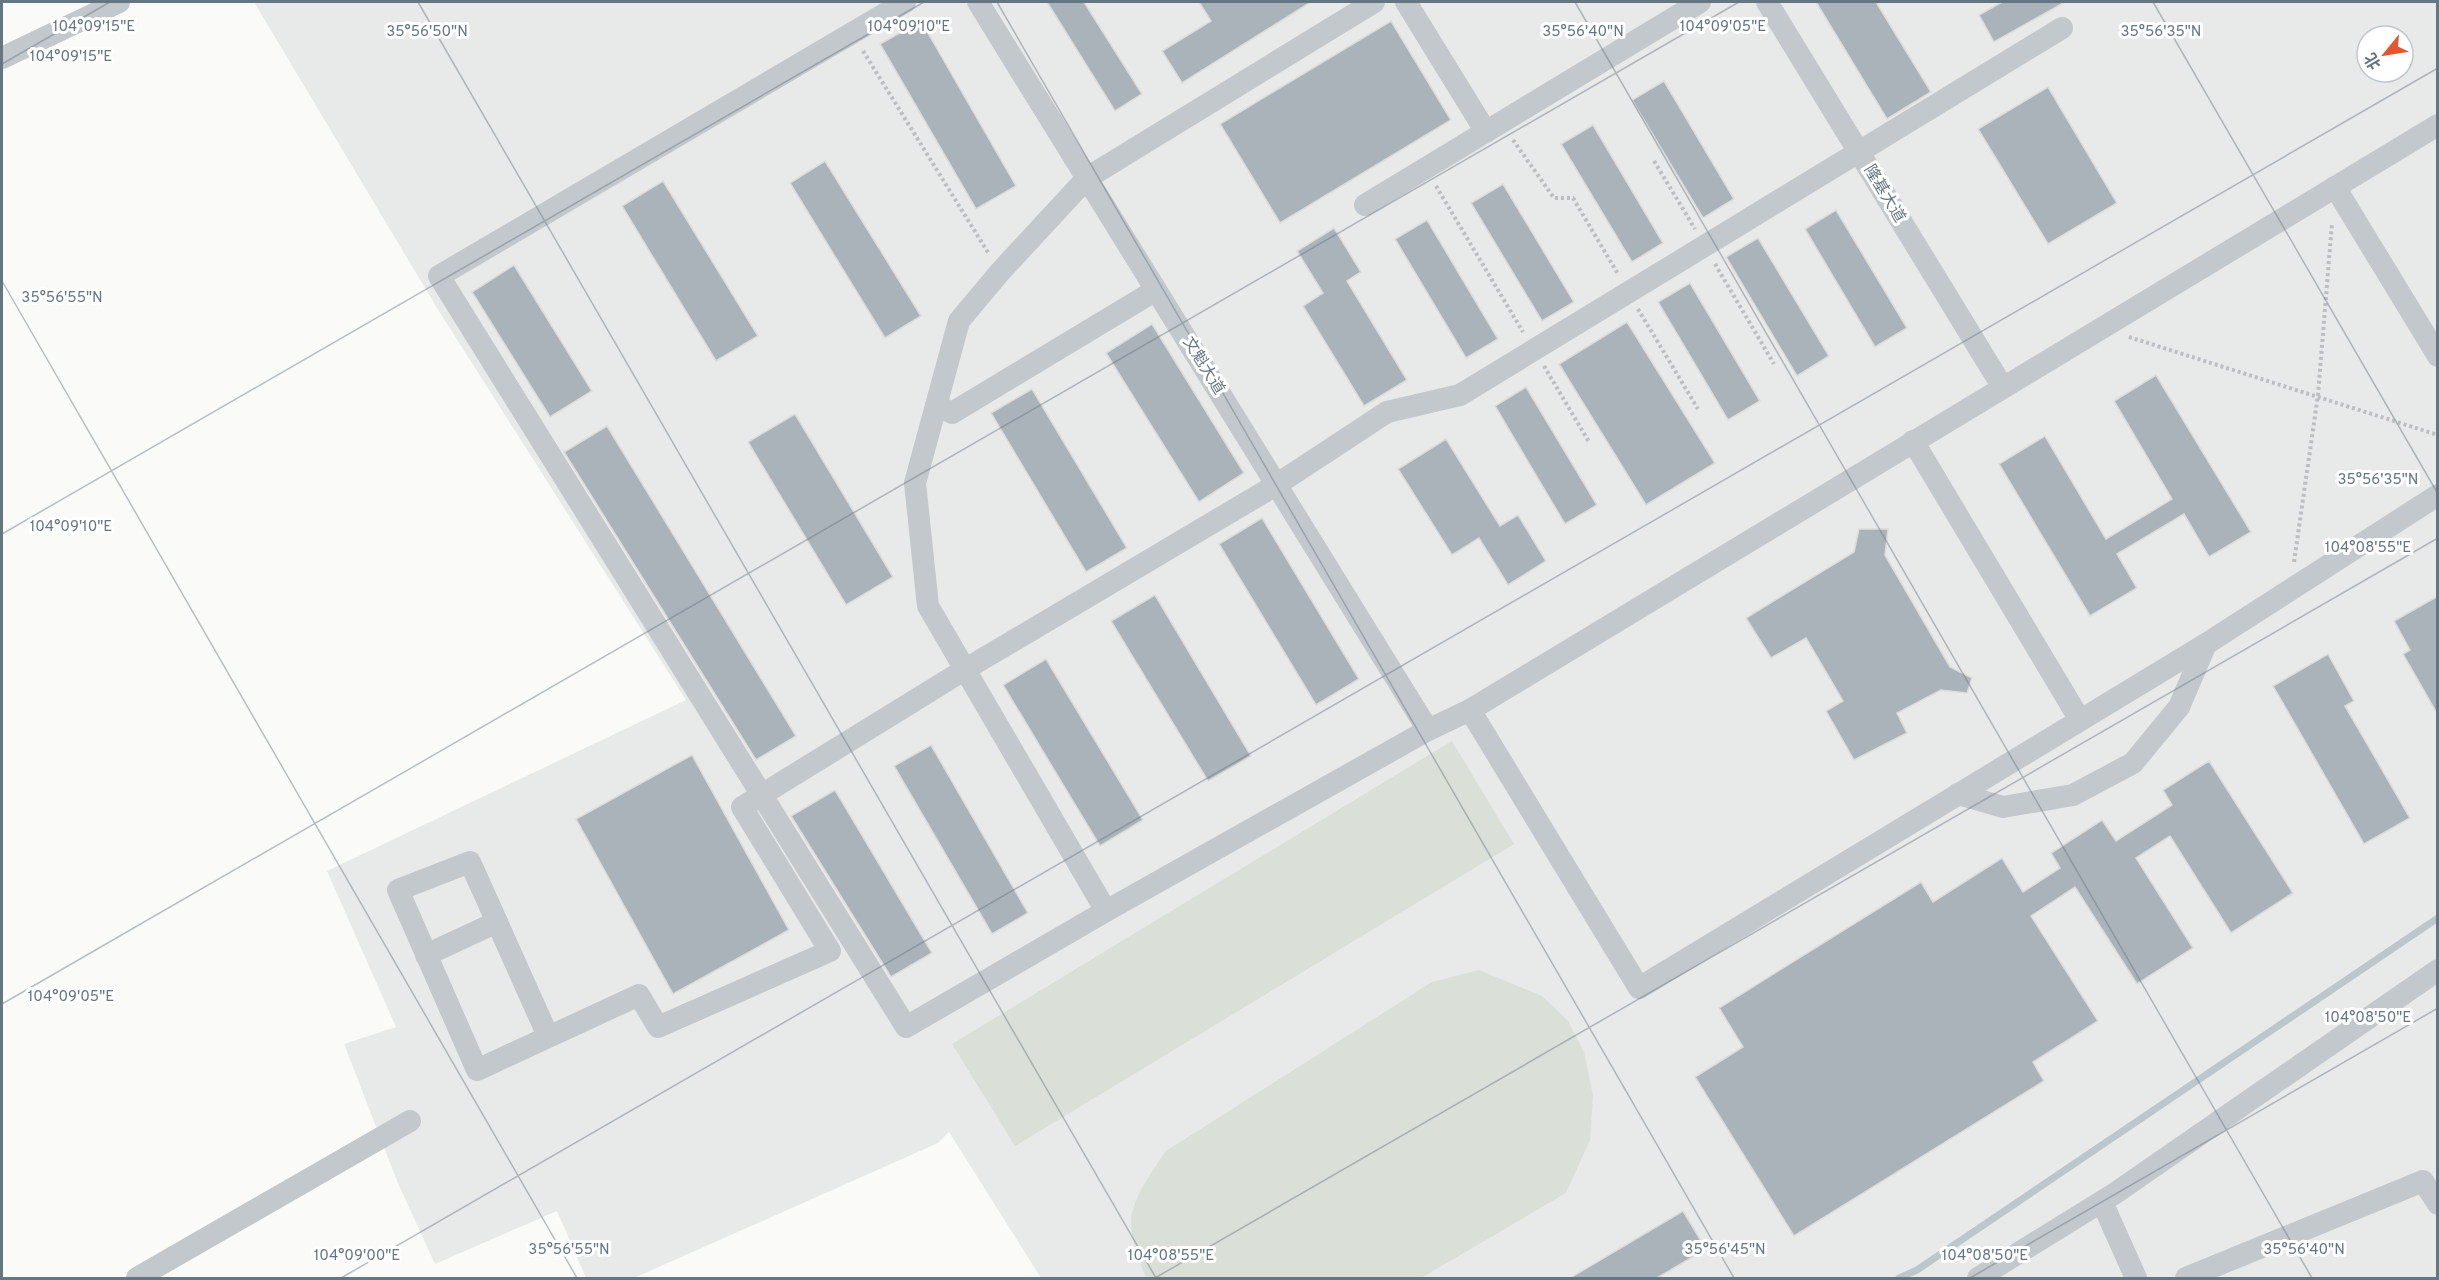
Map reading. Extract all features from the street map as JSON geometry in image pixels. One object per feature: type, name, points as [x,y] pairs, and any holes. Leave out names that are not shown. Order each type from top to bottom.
[{"type":"street","points":[[2,58],[119,2]]},
{"type":"street","points":[[905,2],[440,276],[906,1027],[1106,911],[1428,730],[1470,710],[2002,386],[2438,125]]},
{"type":"street","name":"文魁大道","points":[[978,2],[1428,730]]},
{"type":"street","points":[[1106,911],[928,606],[915,483],[959,321],[1000,272],[1087,178],[1374,2]]},
{"type":"street","points":[[1406,2],[1494,128]]},
{"type":"street","points":[[1365,205],[1700,2]]},
{"type":"street","name":"隆基大道","points":[[1767,2],[2002,386]]},
{"type":"street","points":[[548,1036],[470,862],[398,890],[477,1070],[639,995],[658,1027],[830,951],[742,807],[964,670],[1276,485],[1387,412],[1460,395],[2062,28]]},
{"type":"street","points":[[2335,187],[2438,356]]},
{"type":"street","points":[[936,405],[952,412],[1156,290]]},
{"type":"street","points":[[1912,441],[2080,720]]},
{"type":"street","points":[[1470,710],[1639,988],[2206,644],[2438,495]]},
{"type":"street","points":[[1958,794],[2002,807],[2073,795],[2133,763],[2179,707],[2206,644]]},
{"type":"street","points":[[426,955],[497,922]]},
{"type":"street","points":[[1978,1278],[2102,1202],[2438,970]]},
{"type":"street","points":[[137,1278],[410,1121]]},
{"type":"street","points":[[2186,1278],[2423,1181],[2438,1204]]},
{"type":"street","points":[[2102,1202],[2136,1278]]},
{"type":"path","points":[[852,33],[1000,272]]},
{"type":"path","points":[[1494,128],[1554,198],[1573,198],[1698,409]]},
{"type":"path","points":[[1442,177],[1434,184],[1589,442]]},
{"type":"path","points":[[2290,591],[2318,395],[2332,222]]},
{"type":"path","points":[[2100,328],[2318,395],[2438,435]]},
{"type":"shaded area","points":[[254,2],[2437,2],[2437,1278],[1041,1278],[949,1132],[938,1143],[634,1278],[586,1278],[557,1211],[435,1264],[397,1181],[344,1044],[396,1027],[327,871],[686,700],[437,308]]},
{"type":"shaded area","points":[[1452,741],[1514,844],[1015,1146],[952,1044]]},
{"type":"shaded area","points":[[1479,970],[1542,996],[1568,1021],[1584,1052],[1593,1096],[1590,1140],[1566,1193],[1421,1278],[1146,1278],[1133,1242],[1131,1219],[1140,1193],[1166,1151],[1432,982]]},
{"type":"building","points":[[1047,2],[1084,2],[1142,94],[1115,111]]},
{"type":"building","points":[[1199,2],[1311,2],[1182,83],[1162,51],[1211,21]]},
{"type":"building","points":[[1816,2],[1876,2],[1931,92],[1887,119]]},
{"type":"building","points":[[2002,2],[2065,2],[1994,42],[1979,15]]},
{"type":"building","points":[[921,21],[1016,186],[976,209],[880,44]]},
{"type":"building","points":[[1391,21],[1451,120],[1280,223],[1220,124]]},
{"type":"building","points":[[1664,81],[1734,199],[1703,218],[1632,100]]},
{"type":"building","points":[[2048,87],[2117,203],[2048,244],[1978,129]]},
{"type":"building","points":[[1593,125],[1663,243],[1632,262],[1561,144]]},
{"type":"building","points":[[825,161],[921,316],[885,338],[790,183]]},
{"type":"building","points":[[663,181],[758,336],[716,361],[622,206]]},
{"type":"building","points":[[1503,184],[1574,302],[1542,321],[1471,203]]},
{"type":"building","points":[[1836,210],[1907,328],[1875,347],[1805,229]]},
{"type":"building","points":[[1427,220],[1498,339],[1466,358],[1395,239]]},
{"type":"building","points":[[1334,228],[1361,272],[1347,281],[1407,380],[1364,406],[1303,306],[1323,293],[1297,251]]},
{"type":"building","points":[[1758,238],[1829,356],[1797,376],[1726,257]]},
{"type":"building","points":[[514,265],[592,391],[550,417],[472,292]]},
{"type":"building","points":[[1690,283],[1760,401],[1728,420],[1658,302]]},
{"type":"building","points":[[1627,322],[1715,463],[1646,505],[1559,364]]},
{"type":"building","points":[[1152,324],[1244,473],[1199,502],[1106,353]]},
{"type":"building","points":[[2156,375],[2251,532],[2209,557],[2184,514],[2117,554],[2137,588],[2090,616],[1999,464],[2045,436],[2106,539],[2172,499],[2114,401]]},
{"type":"building","points":[[1526,387],[1597,505],[1565,524],[1495,406]]},
{"type":"building","points":[[1032,389],[1127,548],[1086,572],[991,413]]},
{"type":"building","points":[[795,414],[893,577],[846,605],[748,442]]},
{"type":"building","points":[[607,426],[796,736],[756,760],[564,452]]},
{"type":"building","points":[[1446,439],[1500,526],[1518,515],[1546,561],[1508,585],[1479,538],[1452,555],[1398,469]]},
{"type":"building","points":[[1262,518],[1359,679],[1316,705],[1219,544]]},
{"type":"building","points":[[1859,529],[1888,529],[1885,555],[1950,667],[1972,678],[1967,693],[1941,690],[1897,713],[1907,733],[1854,760],[1826,711],[1843,701],[1806,638],[1771,658],[1746,618],[1854,552]]},
{"type":"building","points":[[1155,595],[1251,756],[1208,781],[1111,621]]},
{"type":"building","points":[[2438,596],[2438,715],[2403,654],[2410,650],[2394,621]]},
{"type":"building","points":[[2328,654],[2354,701],[2345,706],[2410,818],[2364,844],[2273,686]]},
{"type":"building","points":[[1046,659],[1143,820],[1100,846],[1003,685]]},
{"type":"building","points":[[931,745],[1028,913],[992,934],[894,766]]},
{"type":"building","points":[[692,755],[789,930],[673,994],[576,819]]},
{"type":"building","points":[[2209,761],[2293,893],[2231,933],[2170,836],[2136,858],[2193,948],[2137,984],[2075,887],[2031,916],[2098,1021],[2033,1062],[2044,1081],[1794,1236],[1695,1077],[1743,1047],[1719,1008],[1921,882],[1933,902],[2002,858],[2023,892],[2060,868],[2051,853],[2102,820],[2116,841],[2172,805],[2163,790]]},
{"type":"building","points":[[835,790],[932,953],[891,977],[791,816]]},
{"type":"building","points":[[1683,1211],[1706,1249],[1657,1278],[1570,1278]]},
{"type":"waterway","points":[[1899,1278],[1917,1270],[2438,918]]}]
